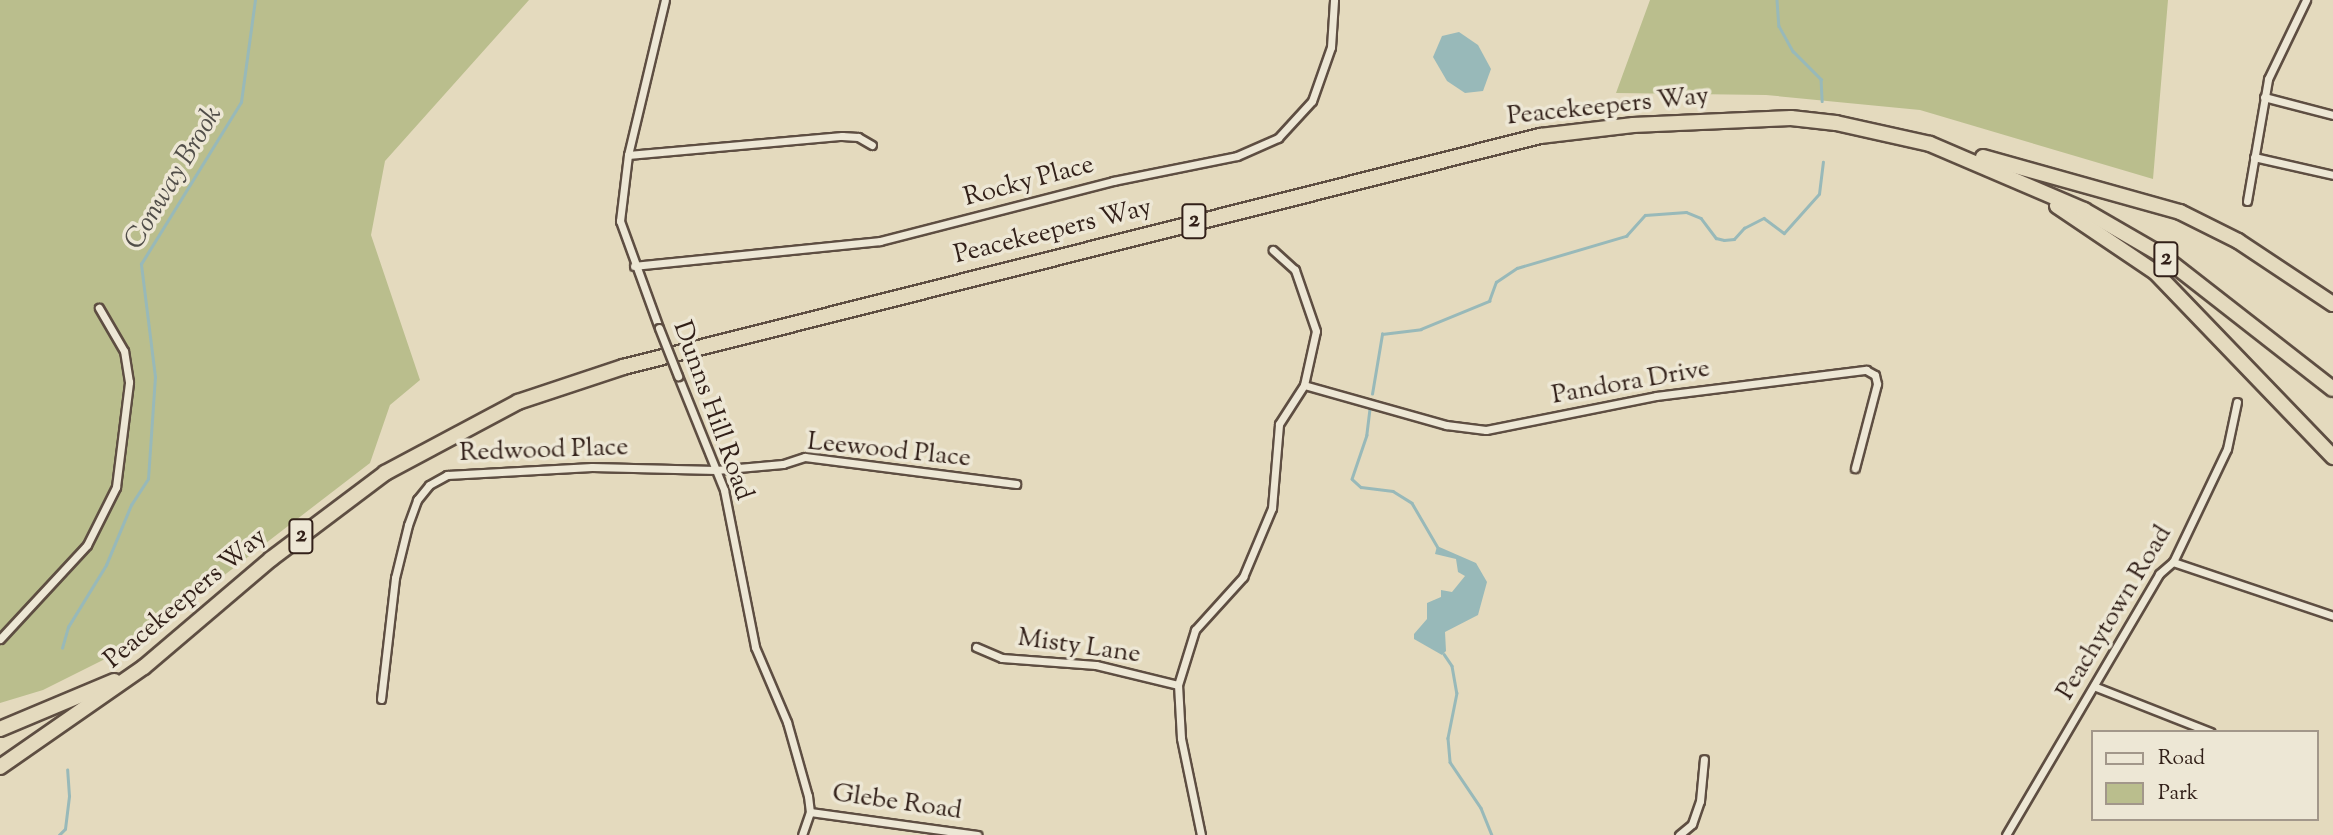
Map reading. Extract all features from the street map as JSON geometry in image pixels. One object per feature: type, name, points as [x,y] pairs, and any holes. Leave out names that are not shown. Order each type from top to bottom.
[{"type":"highway","name":"Peacekeepers Way","points":[[0,767],[144,667],[271,559],[385,473],[518,402],[624,367],[1540,136],[1633,125],[1791,118],[1836,123],[1930,144],[1979,162],[2084,209],[2160,254],[2333,389]]},
{"type":"highway","points":[[1930,144],[2179,212],[2238,241],[2333,304]]},
{"type":"highway","points":[[1979,162],[2094,228],[2155,272],[2333,457]]},
{"type":"highway","points":[[0,729],[144,667]]},
{"type":"street","name":"Dunns Hill Road","points":[[665,0],[628,155],[620,221],[634,266],[724,490],[755,647],[787,722],[810,812]]},
{"type":"street","name":"Rocky Place","points":[[634,266],[880,241],[1113,181],[1237,156],[1278,138],[1312,102],[1331,47],[1334,0]]},
{"type":"street","points":[[2248,201],[2268,79],[2306,0]]},
{"type":"street","points":[[2264,97],[2333,115]]},
{"type":"street","points":[[628,155],[842,136],[858,137],[872,145]]},
{"type":"street","points":[[2254,157],[2333,175]]},
{"type":"street","points":[[1200,835],[1181,738],[1178,685],[1195,630],[1243,577],[1272,508],[1279,424],[1304,384],[1316,331],[1294,270],[1273,250]]},
{"type":"street","points":[[0,639],[88,545],[116,487],[122,465],[129,382],[124,351],[99,308]]},
{"type":"street","name":"Pandora Drive","points":[[1304,384],[1446,425],[1486,430],[1672,394],[1866,370],[1875,375],[1877,384],[1855,467]]},
{"type":"street","name":"Peachytown Road","points":[[2006,835],[2096,687],[2159,574],[2173,562],[2227,449],[2236,402]]},
{"type":"street","name":"Leewood Place","points":[[716,470],[783,464],[805,457],[1016,484]]},
{"type":"street","name":"Redwood Place","points":[[381,699],[395,578],[408,525],[429,485],[447,475],[592,467],[716,470]]},
{"type":"street","points":[[2173,562],[2333,616]]},
{"type":"street","name":"Misty Lane","points":[[976,647],[1002,658],[1096,665],[1178,685]]},
{"type":"street","points":[[2096,687],[2205,730]]},
{"type":"street","points":[[1679,835],[1692,824],[1700,801],[1704,759]]},
{"type":"street","points":[[802,835],[810,812]]},
{"type":"street","name":"Glebe Road","points":[[810,812],[977,835]]},
{"type":"green space","points":[[0,0],[529,0],[385,161],[371,235],[420,380],[390,405],[370,463],[171,616],[111,656],[43,690],[0,703]]},
{"type":"green space","points":[[1650,0],[2168,0],[2153,179],[1920,110],[1766,95],[1616,93]]},
{"type":"water","points":[[1459,32],[1478,45],[1491,69],[1483,91],[1465,93],[1447,81],[1433,57],[1442,36]]},
{"type":"water","points":[[1437,546],[1476,563],[1487,582],[1478,615],[1445,632],[1446,651],[1442,655],[1414,639],[1414,634],[1427,619],[1427,603],[1441,597],[1441,590],[1452,592],[1465,576],[1458,572],[1456,559],[1435,554]]},
{"type":"waterway","name":"Conway Brook","points":[[62,648],[68,627],[106,565],[131,505],[148,479],[155,377],[141,264],[241,102],[255,0]]},
{"type":"waterway","points":[[1777,0],[1779,26],[1793,51],[1821,79],[1822,101]]},
{"type":"waterway","points":[[1372,394],[1382,334],[1421,329],[1489,301],[1496,282],[1517,268],[1626,236],[1645,215],[1686,212],[1701,218],[1716,238],[1724,240],[1734,239],[1744,228],[1764,218],[1784,233],[1819,194],[1823,162]]},
{"type":"waterway","points":[[1370,409],[1367,435],[1352,479],[1361,487],[1393,491],[1412,503],[1437,546]]},
{"type":"waterway","points":[[1444,654],[1452,666],[1457,693],[1448,738],[1450,762],[1481,808],[1492,835]]},
{"type":"waterway","name":"Conway Brook","points":[[59,835],[65,829],[69,796],[67,770]]}]
